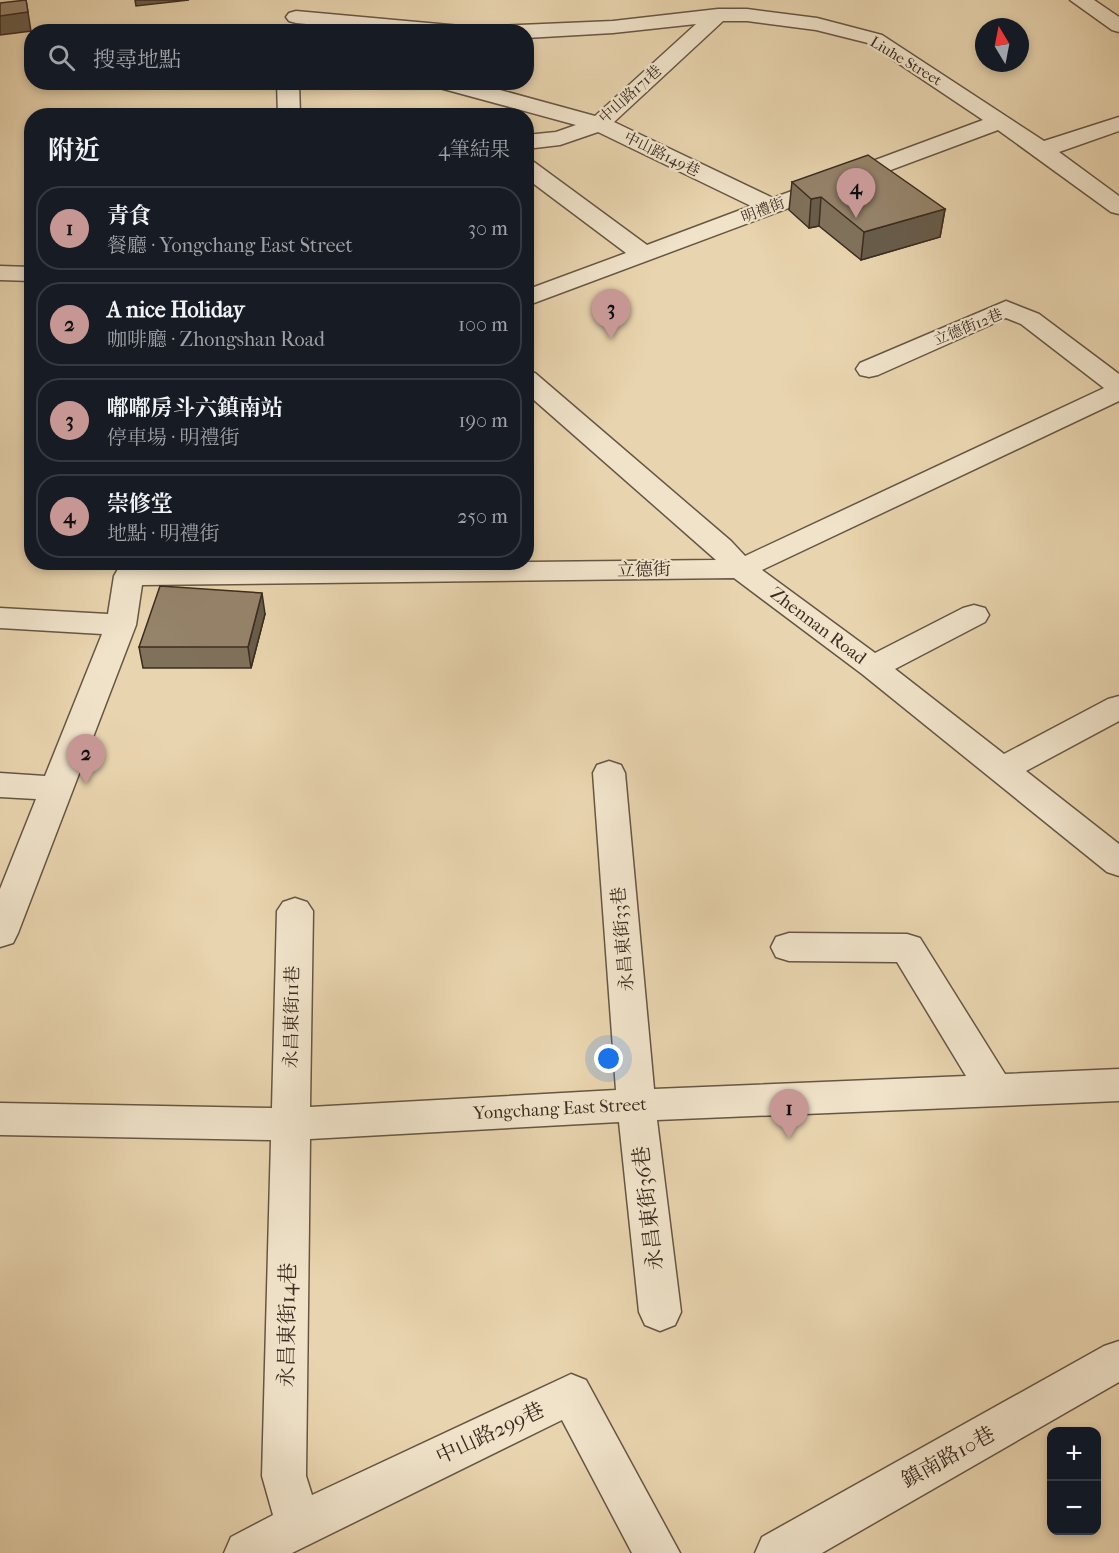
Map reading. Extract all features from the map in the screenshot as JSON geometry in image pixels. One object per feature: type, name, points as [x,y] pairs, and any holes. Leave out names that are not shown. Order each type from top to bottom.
[{"type":"street","points":[[747,15],[781,0]]},
{"type":"street","points":[[1080,0],[1119,26]]},
{"type":"street","name":"Liuhe Street","points":[[534,31],[613,27],[717,15],[747,15],[817,24],[875,39],[1000,121],[1116,202]]},
{"type":"street","name":"中山路171巷","points":[[534,141],[560,138],[600,124],[717,15]]},
{"type":"street","points":[[297,16],[382,24]]},
{"type":"street","points":[[288,90],[289,108]]},
{"type":"street","name":"中山路149巷","points":[[474,90],[600,124],[772,207]]},
{"type":"street","name":"明禮街","points":[[534,296],[1000,121]]},
{"type":"street","points":[[1041,150],[1119,124]]},
{"type":"street","points":[[534,173],[645,255]]},
{"type":"street","points":[[0,273],[24,274]]},
{"type":"street","name":"立德街12巷","points":[[869,369],[1006,309],[1030,318],[1119,389]]},
{"type":"street","name":"Zhennan Road","points":[[534,386],[721,547],[741,569],[873,667],[1119,863]]},
{"type":"street","name":"立德街","points":[[534,569],[741,569],[1119,389]]},
{"type":"street","points":[[1,927],[121,626],[133,570]]},
{"type":"street","points":[[873,667],[974,615]]},
{"type":"street","points":[[0,618],[121,626]]},
{"type":"street","points":[[1002,770],[1119,706]]},
{"type":"street","name":"永昌東街33巷","points":[[609,773],[636,1105]]},
{"type":"street","points":[[0,785],[56,789]]},
{"type":"street","name":"永昌東街11巷","points":[[290,1124],[295,911]]},
{"type":"street","points":[[789,947],[907,948],[995,1090]]},
{"type":"street","name":"Yongchang East Street","points":[[0,1119],[290,1124],[636,1105],[1119,1085]]},
{"type":"street","name":"永昌東街36巷","points":[[636,1105],[660,1312]]},
{"type":"street","name":"永昌東街14巷","points":[[290,1124],[284,1476],[298,1525]]},
{"type":"street","name":"鎮南路10巷","points":[[778,1553],[1119,1360]]},
{"type":"street","name":"中山路299巷","points":[[247,1553],[298,1525],[571,1394],[657,1553]]},
{"type":"building","points":[[26,0],[28,12],[0,16],[0,3]]},
{"type":"building","points":[[868,155],[945,209],[864,232],[821,197],[811,199],[792,182]]},
{"type":"building","points":[[160,586],[262,593],[248,647],[139,647]]},
{"type":"place","name":"崇修堂","points":[[856,218]]},
{"type":"place","name":"嘟嘟房斗六鎮南站","points":[[611,339]]},
{"type":"place","name":"A nice Holiday","points":[[86,784]]},
{"type":"place","name":"青食","points":[[789,1139]]}]
